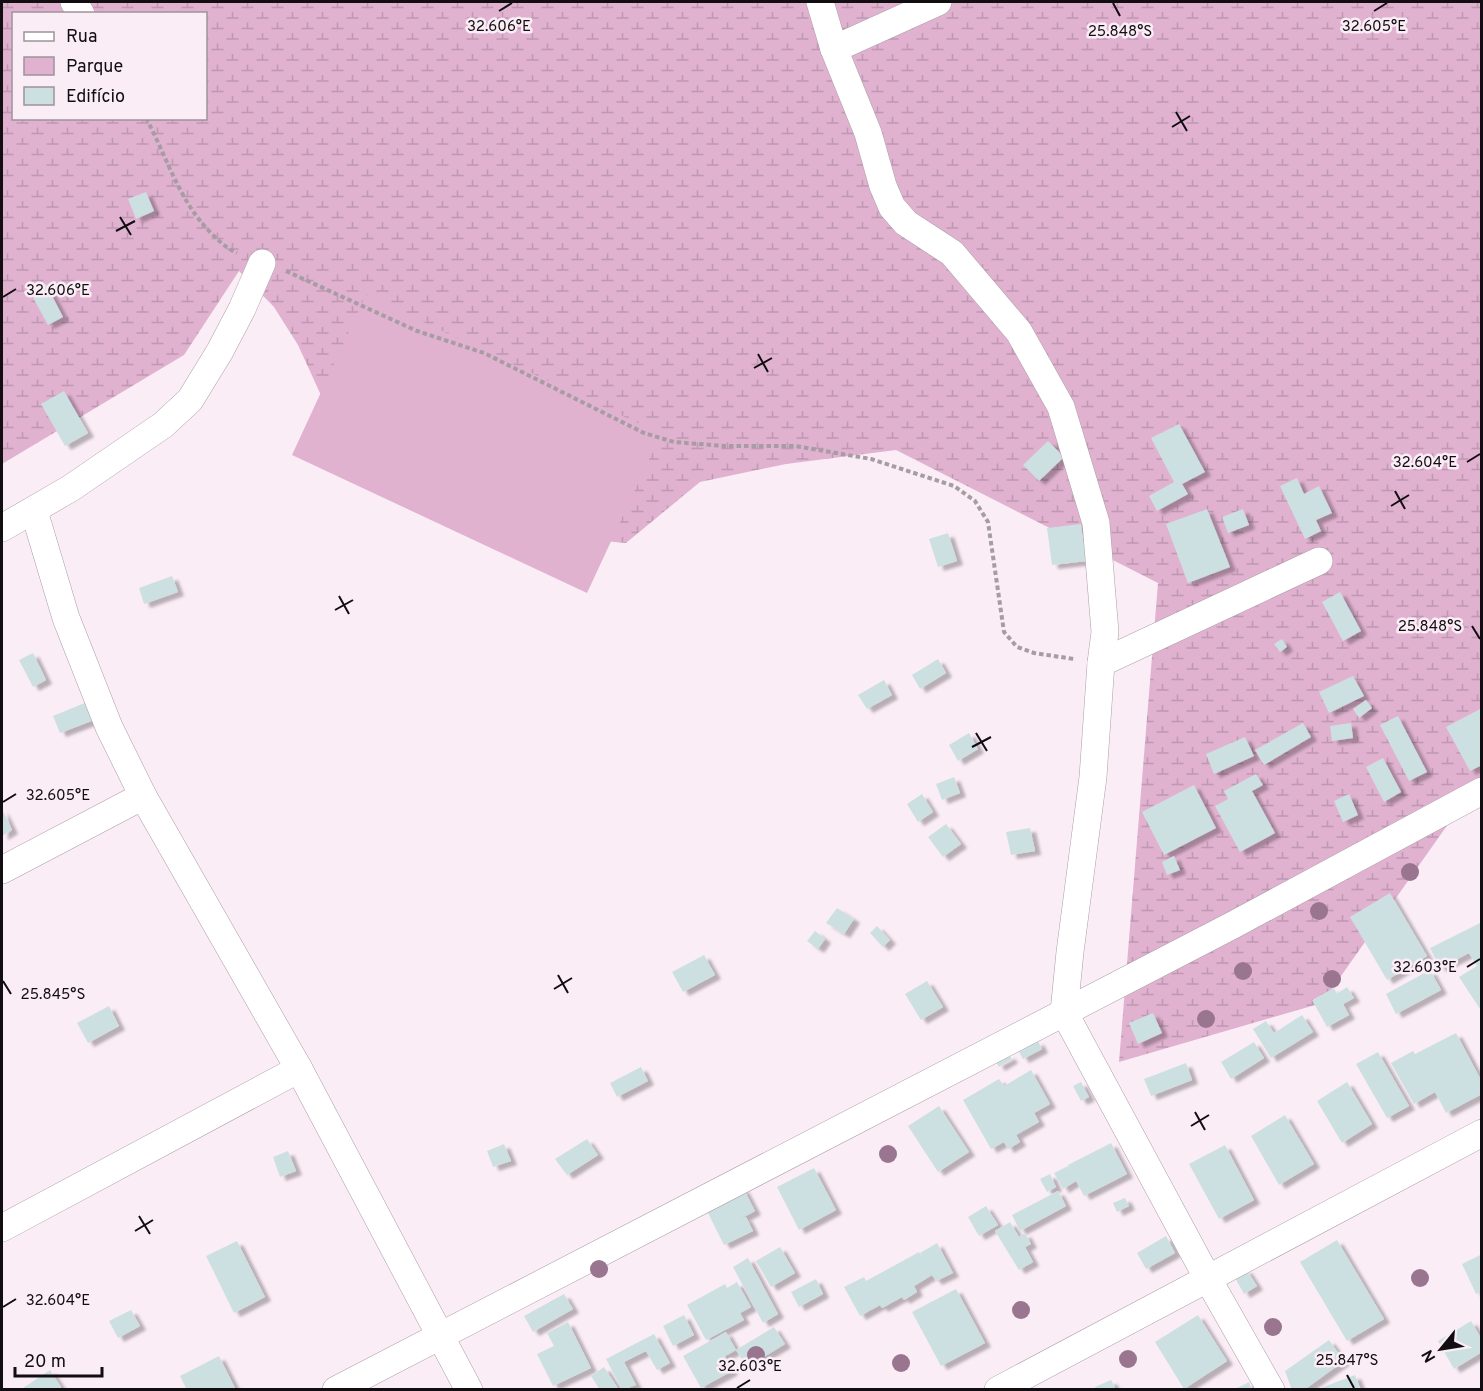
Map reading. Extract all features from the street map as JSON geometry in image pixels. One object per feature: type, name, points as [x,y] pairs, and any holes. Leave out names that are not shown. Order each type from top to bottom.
[{"type":"street","points":[[820,2],[834,50],[868,132],[883,186],[892,207],[906,223],[952,253],[960,261],[1019,332],[1061,406],[1096,523],[1105,632],[1093,777],[1064,1012],[1208,1279],[1271,1389]]},
{"type":"street","points":[[834,50],[938,2]]},
{"type":"street","points":[[2,528],[71,488],[163,425],[190,399],[220,351],[262,263]]},
{"type":"street","points":[[34,510],[66,618],[109,727],[143,796],[299,1069],[469,1389]]},
{"type":"street","points":[[1101,663],[1319,561]]},
{"type":"street","points":[[336,1389],[1233,925],[1482,791]]},
{"type":"street","points":[[2,870],[143,796]]},
{"type":"street","points":[[2,1228],[299,1069]]},
{"type":"street","points":[[998,1389],[1482,1133]]},
{"type":"path","points":[[147,120],[177,186],[196,218],[227,249],[297,274],[417,331],[484,353],[644,433],[674,442],[725,446],[795,446],[872,459],[954,486],[975,501],[987,522],[1004,632],[1017,647],[1034,653],[1101,663]]},
{"type":"green space","points":[[2,2],[1481,2],[1481,789],[1465,800],[1322,1003],[1119,1062],[1158,583],[896,450],[786,464],[700,482],[626,543],[446,527],[346,450],[298,345],[274,307],[239,271],[184,355],[2,464]]},
{"type":"green space","points":[[366,295],[661,434],[587,593],[292,455]]},
{"type":"building","points":[[146,192],[154,211],[136,219],[128,199]]},
{"type":"building","points":[[46,284],[63,317],[48,325],[30,292]]},
{"type":"building","points":[[64,391],[88,433],[65,446],[41,404]]},
{"type":"building","points":[[1179,424],[1205,472],[1182,484],[1188,494],[1157,511],[1149,496],[1174,482],[1151,438]]},
{"type":"building","points":[[1048,441],[1064,457],[1039,481],[1023,465]]},
{"type":"building","points":[[1297,478],[1304,494],[1319,486],[1332,513],[1316,520],[1321,531],[1305,539],[1280,486]]},
{"type":"building","points":[[1207,509],[1230,567],[1188,583],[1166,524]]},
{"type":"building","points":[[1243,509],[1249,525],[1228,533],[1222,517]]},
{"type":"building","points":[[1081,524],[1087,561],[1052,565],[1047,528]]},
{"type":"building","points":[[948,533],[957,561],[938,567],[929,539]]},
{"type":"building","points":[[172,576],[178,592],[144,604],[139,588]]},
{"type":"building","points":[[1340,592],[1361,631],[1343,641],[1322,602]]},
{"type":"building","points":[[1282,639],[1287,647],[1280,652],[1274,644]]},
{"type":"building","points":[[33,653],[46,680],[33,687],[19,660]]},
{"type":"building","points":[[938,659],[946,673],[920,689],[912,675]]},
{"type":"building","points":[[1353,676],[1364,696],[1329,713],[1319,692]]},
{"type":"building","points":[[884,680],[892,695],[867,709],[858,695]]},
{"type":"building","points":[[1366,700],[1372,708],[1359,718],[1353,709]]},
{"type":"building","points":[[87,702],[94,720],[60,733],[53,716]]},
{"type":"building","points":[[1482,708],[1482,765],[1470,771],[1446,727]]},
{"type":"building","points":[[1398,716],[1427,772],[1409,781],[1380,725]]},
{"type":"building","points":[[1303,723],[1311,737],[1264,765],[1255,750]]},
{"type":"building","points":[[1351,723],[1353,738],[1332,741],[1330,726]]},
{"type":"building","points":[[969,733],[978,749],[958,761],[949,745]]},
{"type":"building","points":[[1245,737],[1254,756],[1214,774],[1206,754]]},
{"type":"building","points":[[1383,758],[1401,792],[1384,802],[1366,767]]},
{"type":"building","points":[[1256,774],[1263,785],[1252,791],[1275,833],[1240,852],[1215,806],[1228,799],[1224,791]]},
{"type":"building","points":[[954,777],[960,793],[942,800],[936,784]]},
{"type":"building","points":[[1194,785],[1216,828],[1164,855],[1142,812]]},
{"type":"building","points":[[922,794],[933,812],[918,822],[907,804]]},
{"type":"building","points":[[1349,794],[1358,815],[1343,822],[1334,801]]},
{"type":"building","points":[[2,809],[12,830],[2,836]]},
{"type":"building","points":[[946,824],[961,844],[943,857],[928,837]]},
{"type":"building","points":[[1030,828],[1035,851],[1011,855],[1006,832]]},
{"type":"building","points":[[1174,856],[1180,870],[1167,875],[1162,862]]},
{"type":"building","points":[[1390,893],[1427,956],[1387,980],[1350,917]]},
{"type":"building","points":[[837,908],[854,919],[844,934],[826,923]]},
{"type":"building","points":[[1482,922],[1482,1012],[1459,977],[1477,966],[1469,953],[1440,968],[1430,948]]},
{"type":"building","points":[[877,926],[890,940],[883,947],[870,933]]},
{"type":"building","points":[[815,931],[825,939],[818,949],[807,941]]},
{"type":"building","points":[[704,955],[715,975],[683,992],[672,972]]},
{"type":"building","points":[[1430,970],[1441,990],[1396,1014],[1386,994]]},
{"type":"building","points":[[927,981],[943,1007],[921,1020],[905,994]]},
{"type":"building","points":[[1347,987],[1354,998],[1343,1004],[1349,1015],[1327,1027],[1312,1000],[1334,988],[1337,994]]},
{"type":"building","points":[[109,1006],[119,1026],[88,1043],[77,1023]]},
{"type":"building","points":[[1153,1013],[1162,1033],[1138,1044],[1129,1023]]},
{"type":"building","points":[[1302,1015],[1313,1032],[1271,1058],[1253,1029],[1266,1021],[1274,1033]]},
{"type":"building","points":[[1456,1033],[1482,1082],[1482,1094],[1446,1113],[1435,1092],[1414,1104],[1391,1063],[1413,1051],[1415,1054]]},
{"type":"building","points":[[1038,1041],[1042,1049],[1023,1059],[1019,1052]]},
{"type":"building","points":[[1254,1042],[1264,1058],[1231,1079],[1221,1062]]},
{"type":"building","points":[[1378,1052],[1409,1106],[1387,1118],[1356,1064]]},
{"type":"building","points":[[1009,1055],[1012,1059],[999,1067],[996,1062]]},
{"type":"building","points":[[1186,1063],[1192,1080],[1151,1096],[1144,1079]]},
{"type":"building","points":[[641,1067],[648,1081],[617,1097],[610,1083]]},
{"type":"building","points":[[1031,1070],[1050,1104],[1034,1113],[1039,1122],[1016,1135],[1020,1142],[1008,1149],[1004,1142],[991,1149],[963,1100],[999,1079],[1004,1086]]},
{"type":"building","points":[[1081,1082],[1089,1097],[1081,1101],[1073,1086]]},
{"type":"building","points":[[1347,1082],[1372,1124],[1342,1143],[1317,1101]]},
{"type":"building","points":[[939,1106],[969,1152],[938,1172],[908,1126]]},
{"type":"building","points":[[1285,1115],[1314,1164],[1279,1185],[1251,1136]]},
{"type":"building","points":[[587,1139],[598,1155],[567,1175],[555,1159]]},
{"type":"building","points":[[1111,1143],[1127,1174],[1084,1196],[1076,1181],[1063,1189],[1054,1173],[1068,1166],[1071,1172],[1068,1165]]},
{"type":"building","points":[[504,1144],[511,1161],[493,1167],[487,1151]]},
{"type":"building","points":[[1225,1145],[1254,1200],[1219,1219],[1189,1164]]},
{"type":"building","points":[[288,1151],[296,1171],[280,1177],[273,1157]]},
{"type":"building","points":[[814,1168],[836,1210],[799,1230],[777,1187]]},
{"type":"building","points":[[1050,1174],[1056,1187],[1047,1192],[1040,1179]]},
{"type":"building","points":[[743,1188],[755,1211],[740,1219],[746,1217],[753,1231],[724,1245],[705,1207]]},
{"type":"building","points":[[1058,1191],[1066,1206],[1020,1231],[1012,1215]]},
{"type":"building","points":[[1125,1198],[1129,1206],[1117,1212],[1113,1203]]},
{"type":"building","points":[[986,1206],[998,1225],[979,1236],[968,1217]]},
{"type":"building","points":[[1010,1222],[1019,1237],[1025,1233],[1031,1244],[1025,1247],[1033,1262],[1019,1270],[995,1231]]},
{"type":"building","points":[[1166,1236],[1175,1253],[1146,1269],[1137,1253]]},
{"type":"building","points":[[1337,1240],[1384,1319],[1347,1341],[1300,1262]]},
{"type":"building","points":[[237,1241],[265,1297],[234,1313],[206,1256]]},
{"type":"building","points":[[937,1243],[953,1273],[936,1281],[932,1275],[914,1286],[917,1292],[904,1300],[902,1297],[882,1308],[880,1305],[860,1316],[844,1287],[864,1277],[866,1281],[919,1252],[924,1261],[920,1253]]},
{"type":"building","points":[[780,1247],[795,1273],[771,1287],[756,1261]]},
{"type":"building","points":[[1482,1254],[1482,1291],[1476,1294],[1462,1264]]},
{"type":"building","points":[[748,1258],[778,1314],[763,1323],[733,1267]]},
{"type":"building","points":[[1246,1269],[1257,1286],[1244,1294],[1234,1276]]},
{"type":"building","points":[[816,1279],[823,1294],[799,1307],[791,1292]]},
{"type":"building","points":[[737,1282],[751,1307],[740,1313],[744,1320],[706,1340],[687,1305],[725,1284],[727,1288]]},
{"type":"building","points":[[956,1289],[985,1343],[941,1366],[912,1312]]},
{"type":"building","points":[[564,1294],[573,1309],[533,1332],[524,1316]]},
{"type":"building","points":[[131,1310],[140,1326],[118,1338],[109,1321]]},
{"type":"building","points":[[684,1315],[694,1335],[673,1346],[663,1326]]},
{"type":"building","points":[[1198,1315],[1227,1361],[1184,1389],[1155,1342]]},
{"type":"building","points":[[1471,1321],[1482,1340],[1482,1352],[1454,1369],[1438,1341]]},
{"type":"building","points":[[568,1322],[591,1368],[553,1386],[537,1354],[554,1346],[547,1333]]},
{"type":"building","points":[[774,1327],[785,1344],[747,1367],[736,1350]]},
{"type":"building","points":[[726,1332],[736,1350],[725,1356],[732,1371],[701,1388],[683,1356]]},
{"type":"building","points":[[654,1334],[670,1363],[657,1370],[646,1351],[624,1362],[636,1385],[622,1390],[606,1359]]},
{"type":"building","points":[[1329,1340],[1344,1361],[1304,1390],[1292,1390],[1285,1371]]},
{"type":"building","points":[[219,1356],[236,1390],[187,1390],[180,1376]]},
{"type":"building","points":[[604,1367],[619,1390],[600,1390],[591,1376]]},
{"type":"building","points":[[50,1370],[61,1387],[57,1390],[24,1390],[23,1388]]},
{"type":"building","points":[[1355,1375],[1361,1390],[1318,1390],[1318,1389]]},
{"type":"building","points":[[1111,1380],[1116,1390],[1097,1390],[1095,1387]]},
{"type":"building","points":[[1249,1382],[1252,1390],[1233,1390]]}]
